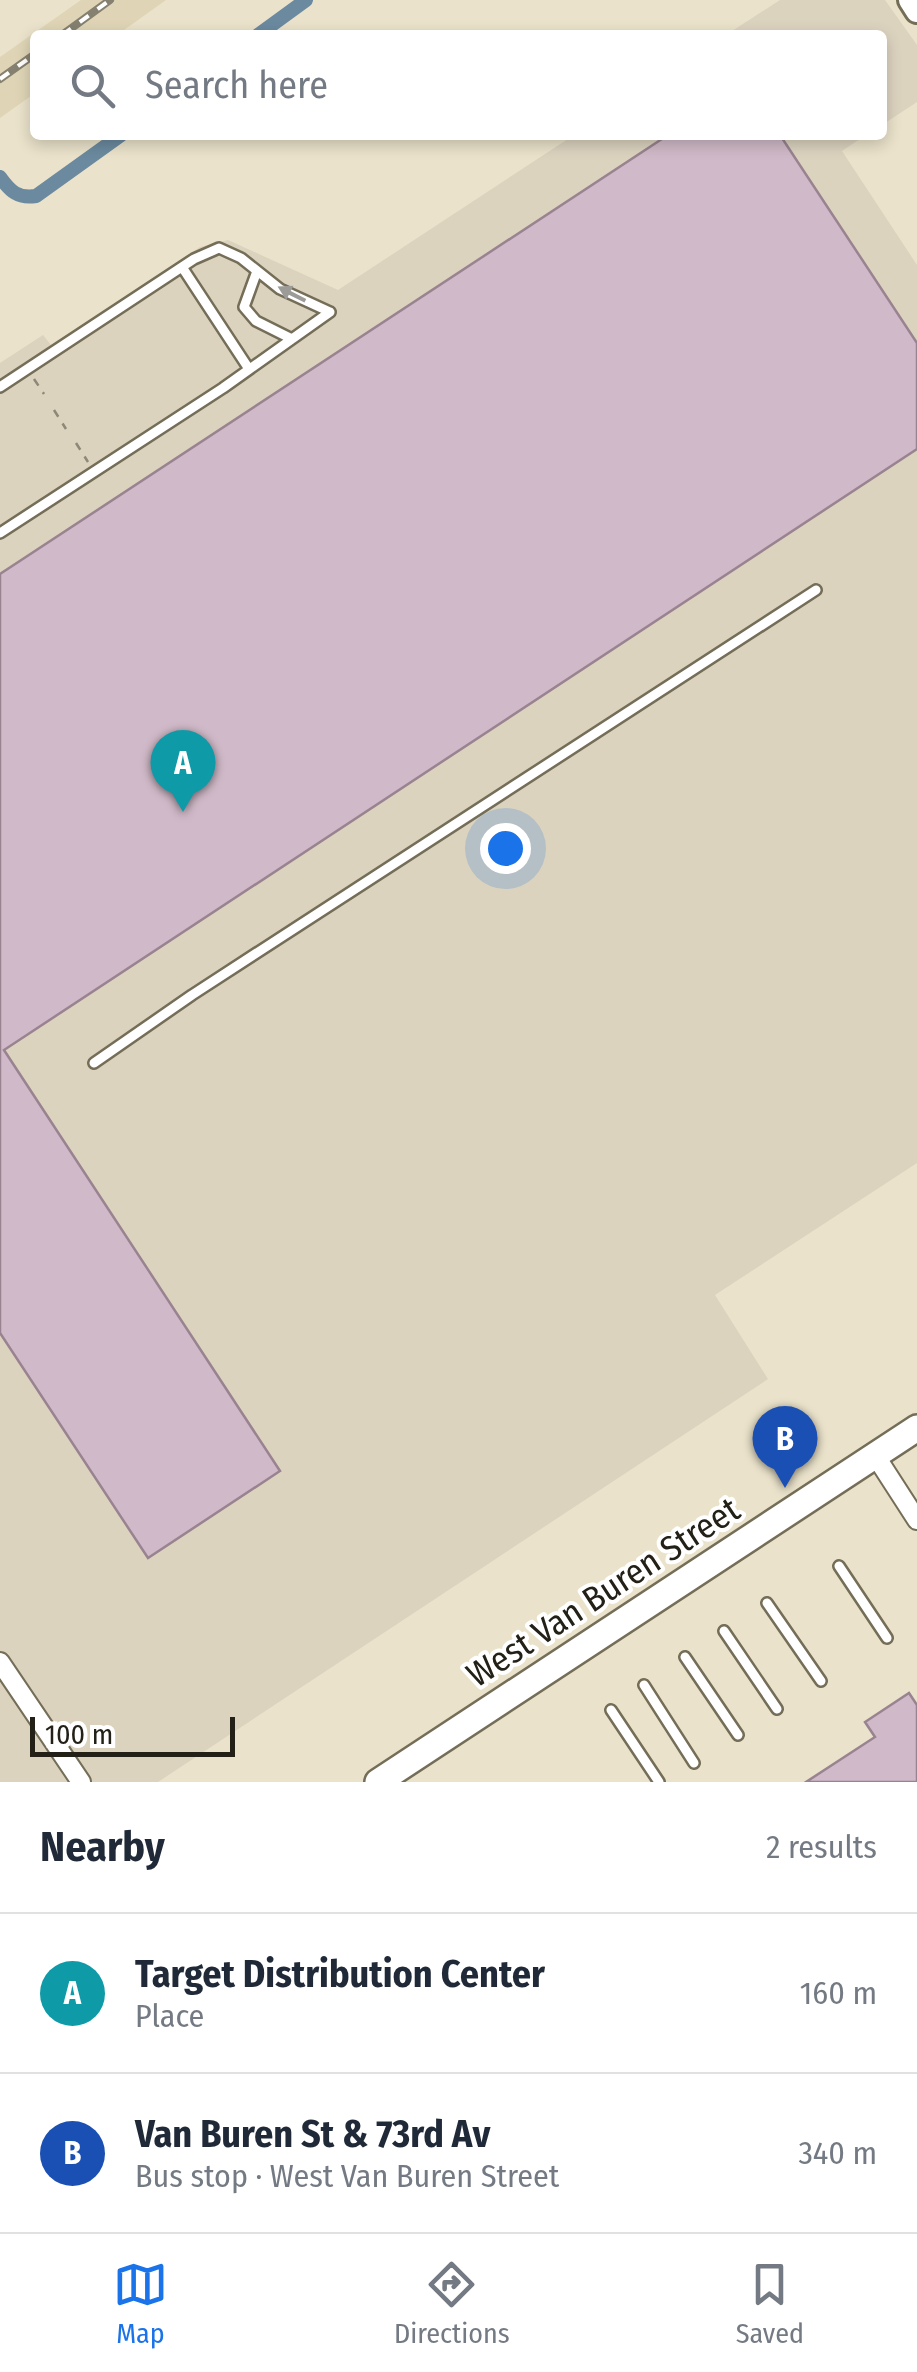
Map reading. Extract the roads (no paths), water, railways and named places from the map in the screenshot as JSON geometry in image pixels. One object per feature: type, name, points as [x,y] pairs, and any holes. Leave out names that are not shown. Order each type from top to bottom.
[{"type":"main road","points":[[910,0],[917,10]]},
{"type":"main road","name":"West Van Buren Street","points":[[378,1782],[917,1428]]},
{"type":"street","points":[[875,1455],[917,1520]]},
{"type":"street","points":[[0,1662],[81,1782]]},
{"type":"lane","points":[[0,386],[182,267],[219,248],[241,258],[280,289],[330,312],[0,533]]},
{"type":"lane","points":[[182,267],[249,369]]},
{"type":"lane","points":[[257,270],[244,307],[256,321],[292,338]]},
{"type":"lane","points":[[94,1063],[192,994],[816,590]]},
{"type":"lane","points":[[838,1566],[887,1638]]},
{"type":"lane","points":[[767,1603],[821,1681]]},
{"type":"lane","points":[[724,1631],[777,1709]]},
{"type":"lane","points":[[686,1657],[738,1734]]},
{"type":"lane","points":[[644,1686],[694,1763]]},
{"type":"lane","points":[[611,1710],[660,1782]]},
{"type":"waterway","points":[[265,30],[306,0]]},
{"type":"waterway","points":[[0,177],[15,193],[36,196],[114,140]]},
{"type":"railway","points":[[69,30],[110,0]]},
{"type":"railway","points":[[0,79],[30,58]]},
{"type":"place","name":"Target Distribution Center","points":[[183,812]]},
{"type":"place","name":"Van Buren St & 73rd Av","points":[[785,1488]]}]
